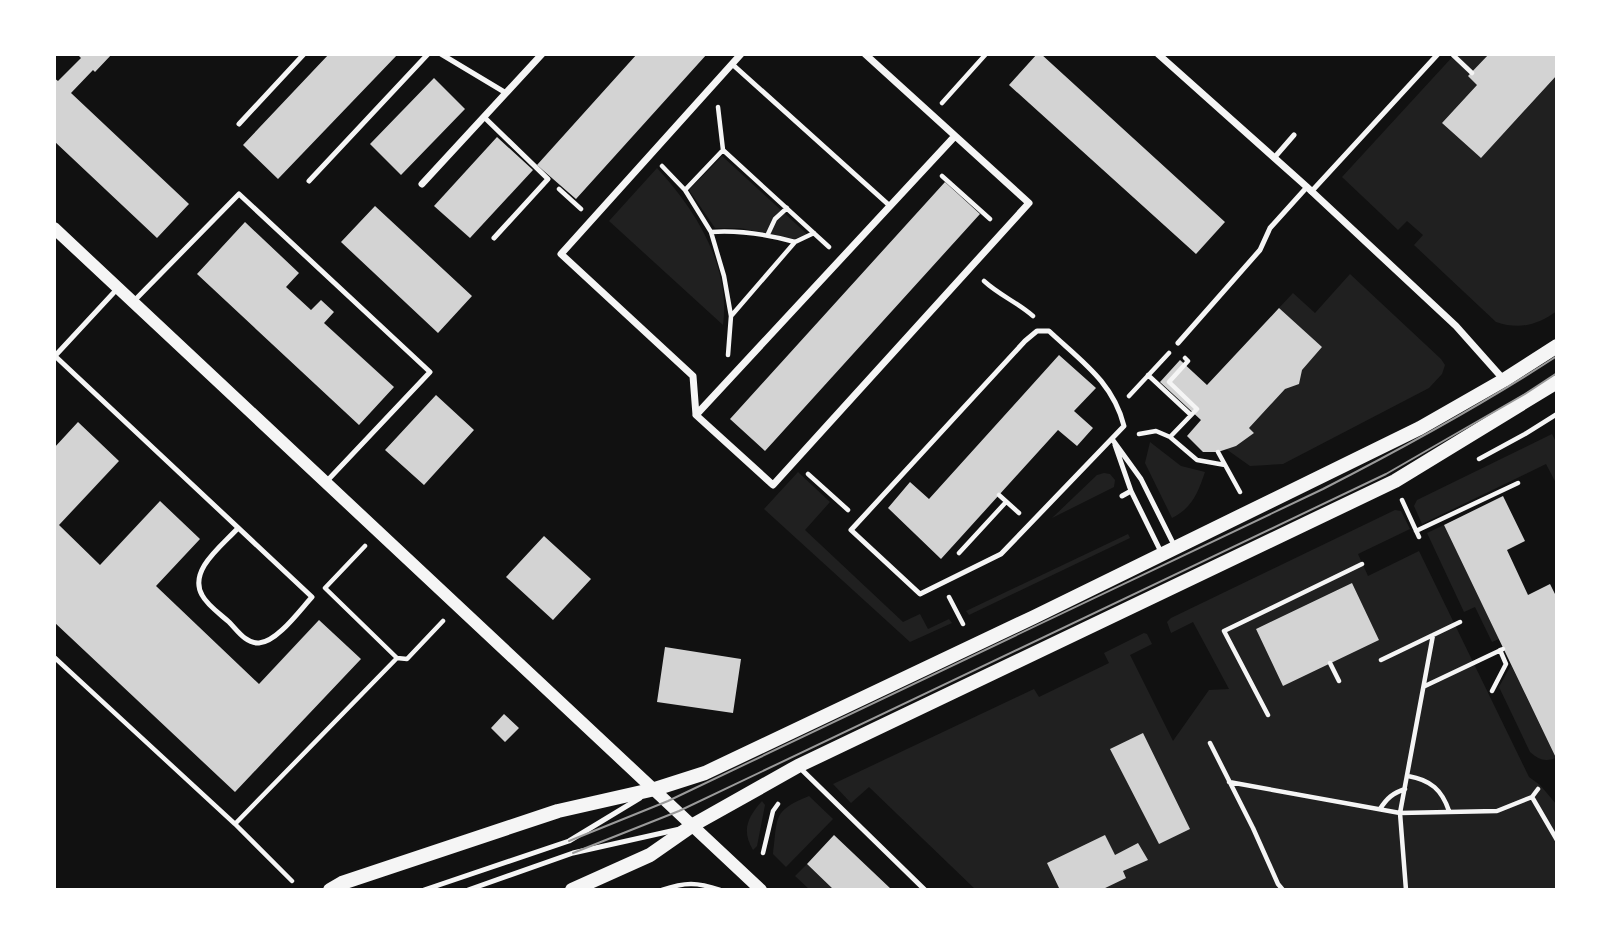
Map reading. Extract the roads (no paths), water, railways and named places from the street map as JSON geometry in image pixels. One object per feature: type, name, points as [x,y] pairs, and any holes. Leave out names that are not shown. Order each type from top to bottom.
[{"type":"main road","points":[[330,890],[558,811],[655,789],[705,773],[1169,552],[1420,428],[1557,346]]},
{"type":"main road","points":[[572,890],[650,855],[693,825],[798,766],[1395,481],[1557,382]]},
{"type":"street","points":[[422,184],[542,54]]},
{"type":"street","points":[[741,54],[561,254],[693,376],[696,415],[773,485],[1029,204],[865,54]]},
{"type":"street","points":[[1157,54],[1309,189],[1456,326],[1504,380]]},
{"type":"street","points":[[696,415],[955,136]]},
{"type":"street","points":[[54,228],[761,890]]},
{"type":"lane","points":[[239,124],[304,54]]},
{"type":"lane","points":[[309,181],[428,54]]},
{"type":"lane","points":[[441,54],[506,93]]},
{"type":"lane","points":[[1178,343],[1260,250],[1270,228],[1438,54]]},
{"type":"lane","points":[[732,64],[890,206]]},
{"type":"lane","points":[[484,117],[548,179],[494,238]]},
{"type":"lane","points":[[1274,158],[1294,135]]},
{"type":"lane","points":[[133,302],[239,194],[430,372],[326,483]]},
{"type":"lane","points":[[118,288],[55,357],[312,597],[272,639],[259,643],[248,641],[203,597],[198,584],[202,568],[238,528]]},
{"type":"lane","points":[[1037,331],[1049,331],[1103,381],[1119,406],[1124,426],[1112,439],[1001,554],[920,594],[851,530],[1037,331]]},
{"type":"lane","points":[[1112,439],[1141,478],[1169,552]]},
{"type":"lane","points":[[1112,439],[1131,491],[1169,552]]},
{"type":"lane","points":[[1122,496],[1131,491]]},
{"type":"lane","points":[[798,766],[925,890]]},
{"type":"lane","points":[[424,890],[569,841],[655,789]]},
{"type":"lane","points":[[468,890],[573,853],[693,825]]},
{"type":"tram line","points":[[569,841],[668,801],[1323,489],[1442,426],[1557,356]]},
{"type":"tram line","points":[[573,853],[679,811],[1386,474],[1557,373]]}]
